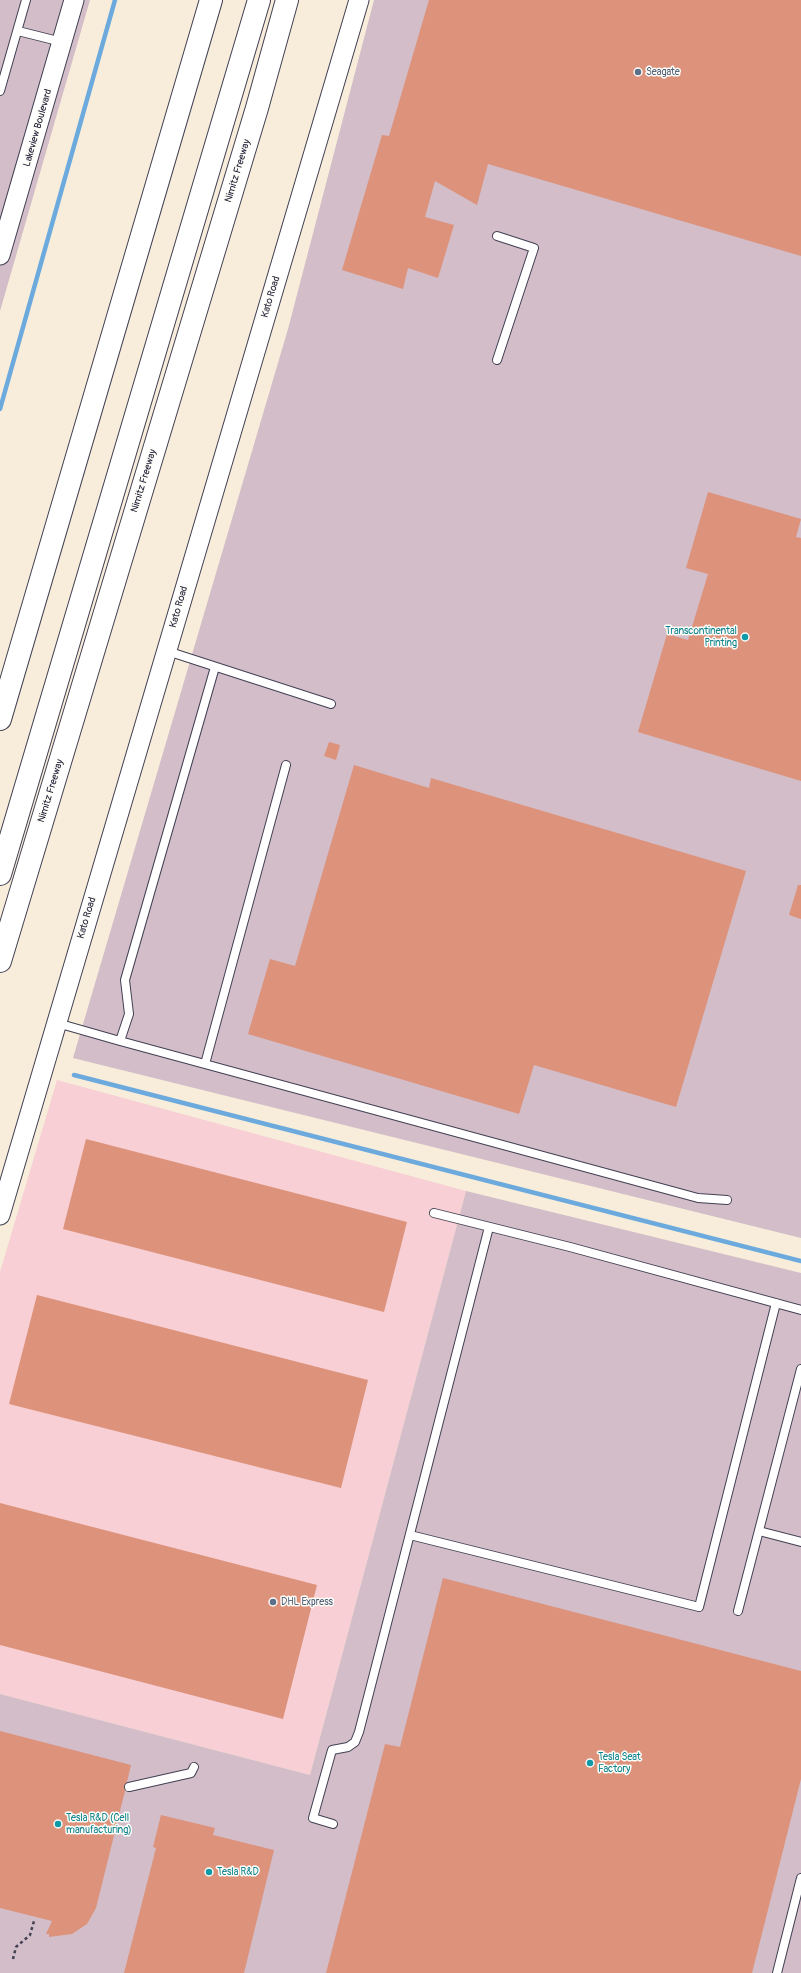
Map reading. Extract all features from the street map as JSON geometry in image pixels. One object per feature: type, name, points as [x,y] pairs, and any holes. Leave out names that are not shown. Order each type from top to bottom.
[{"type":"highway","points":[[0,719],[211,0]]},
{"type":"highway","points":[[0,874],[259,0]]},
{"type":"highway","name":"Nimitz Freeway","points":[[0,961],[256,108],[287,0]]},
{"type":"street","name":"Lakeview Boulevard","points":[[0,255],[74,0]]},
{"type":"street","name":"Kato Road","points":[[0,1215],[359,0]]},
{"type":"lane","points":[[0,91],[26,0]]},
{"type":"lane","points":[[18,31],[63,42]]},
{"type":"lane","points":[[497,236],[534,248],[497,360]]},
{"type":"lane","points":[[166,651],[331,704]]},
{"type":"lane","points":[[120,1041],[129,1014],[126,980],[215,667]]},
{"type":"lane","points":[[205,1064],[286,765]]},
{"type":"lane","points":[[57,1023],[698,1198],[727,1200]]},
{"type":"lane","points":[[434,1214],[570,1247],[801,1310]]},
{"type":"lane","points":[[333,1824],[313,1818],[332,1750],[348,1748],[355,1742],[359,1732],[489,1227]]},
{"type":"lane","points":[[410,1535],[699,1607],[776,1303]]},
{"type":"lane","points":[[738,1611],[801,1369]]},
{"type":"lane","points":[[759,1531],[801,1542]]},
{"type":"lane","points":[[129,1787],[191,1773],[194,1767]]},
{"type":"lane","points":[[777,1973],[801,1878]]},
{"type":"path","points":[[13,1959],[16,1948],[30,1935],[34,1921]]},
{"type":"shaded area","points":[[0,0],[90,0],[0,311]]},
{"type":"shaded area","points":[[374,0],[801,0],[801,1238],[73,1058],[288,329]]},
{"type":"shaded area","points":[[57,1080],[466,1191],[310,1775],[0,1694],[0,1272]]},
{"type":"shaded area","points":[[466,1191],[801,1273],[801,1973],[0,1973],[0,1694],[310,1775]]},
{"type":"building","points":[[429,0],[801,0],[801,256],[488,164],[477,205],[435,181],[425,217],[454,225],[438,278],[408,268],[403,289],[342,270],[382,135],[389,136]]},
{"type":"building","name":"Transcontinental Printing","points":[[708,492],[801,519],[796,537],[801,538],[801,781],[638,732],[667,634],[688,640],[708,574],[686,568]]},
{"type":"building","points":[[329,742],[340,745],[336,760],[324,756]]},
{"type":"building","points":[[354,765],[429,788],[431,778],[746,871],[676,1107],[534,1065],[519,1114],[248,1034],[270,959],[295,966]]},
{"type":"building","points":[[798,885],[801,885],[801,919],[789,915]]},
{"type":"building","points":[[86,1139],[407,1222],[384,1312],[63,1229]]},
{"type":"building","points":[[37,1295],[368,1380],[341,1488],[9,1404]]},
{"type":"building","points":[[0,1503],[317,1585],[283,1719],[0,1645]]},
{"type":"building","name":"Tesla Seat Factory","points":[[443,1578],[801,1671],[801,1779],[752,1973],[326,1973],[385,1744],[400,1747]]},
{"type":"building","name":"Tesla R&D (Cell manufacturing)","points":[[0,1731],[131,1765],[127,1782],[124,1786],[125,1791],[96,1908],[87,1924],[72,1934],[49,1937],[49,1934],[46,1934],[52,1921],[0,1908]]},
{"type":"building","name":"Tesla R&D","points":[[161,1815],[215,1828],[213,1835],[274,1850],[244,1973],[124,1973],[156,1848],[153,1847]]},
{"type":"waterway","points":[[0,409],[115,0]]},
{"type":"waterway","points":[[74,1075],[801,1261]]},
{"type":"place","name":"Seagate","points":[[638,72]]},
{"type":"place","name":"Transcontinental Printing","points":[[745,637]]},
{"type":"place","name":"DHL Express","points":[[273,1602]]},
{"type":"place","name":"Tesla Seat Factory","points":[[590,1763]]},
{"type":"place","name":"Tesla R&D (Cell manufacturing)","points":[[58,1824]]},
{"type":"place","name":"Tesla R&D","points":[[209,1872]]}]
